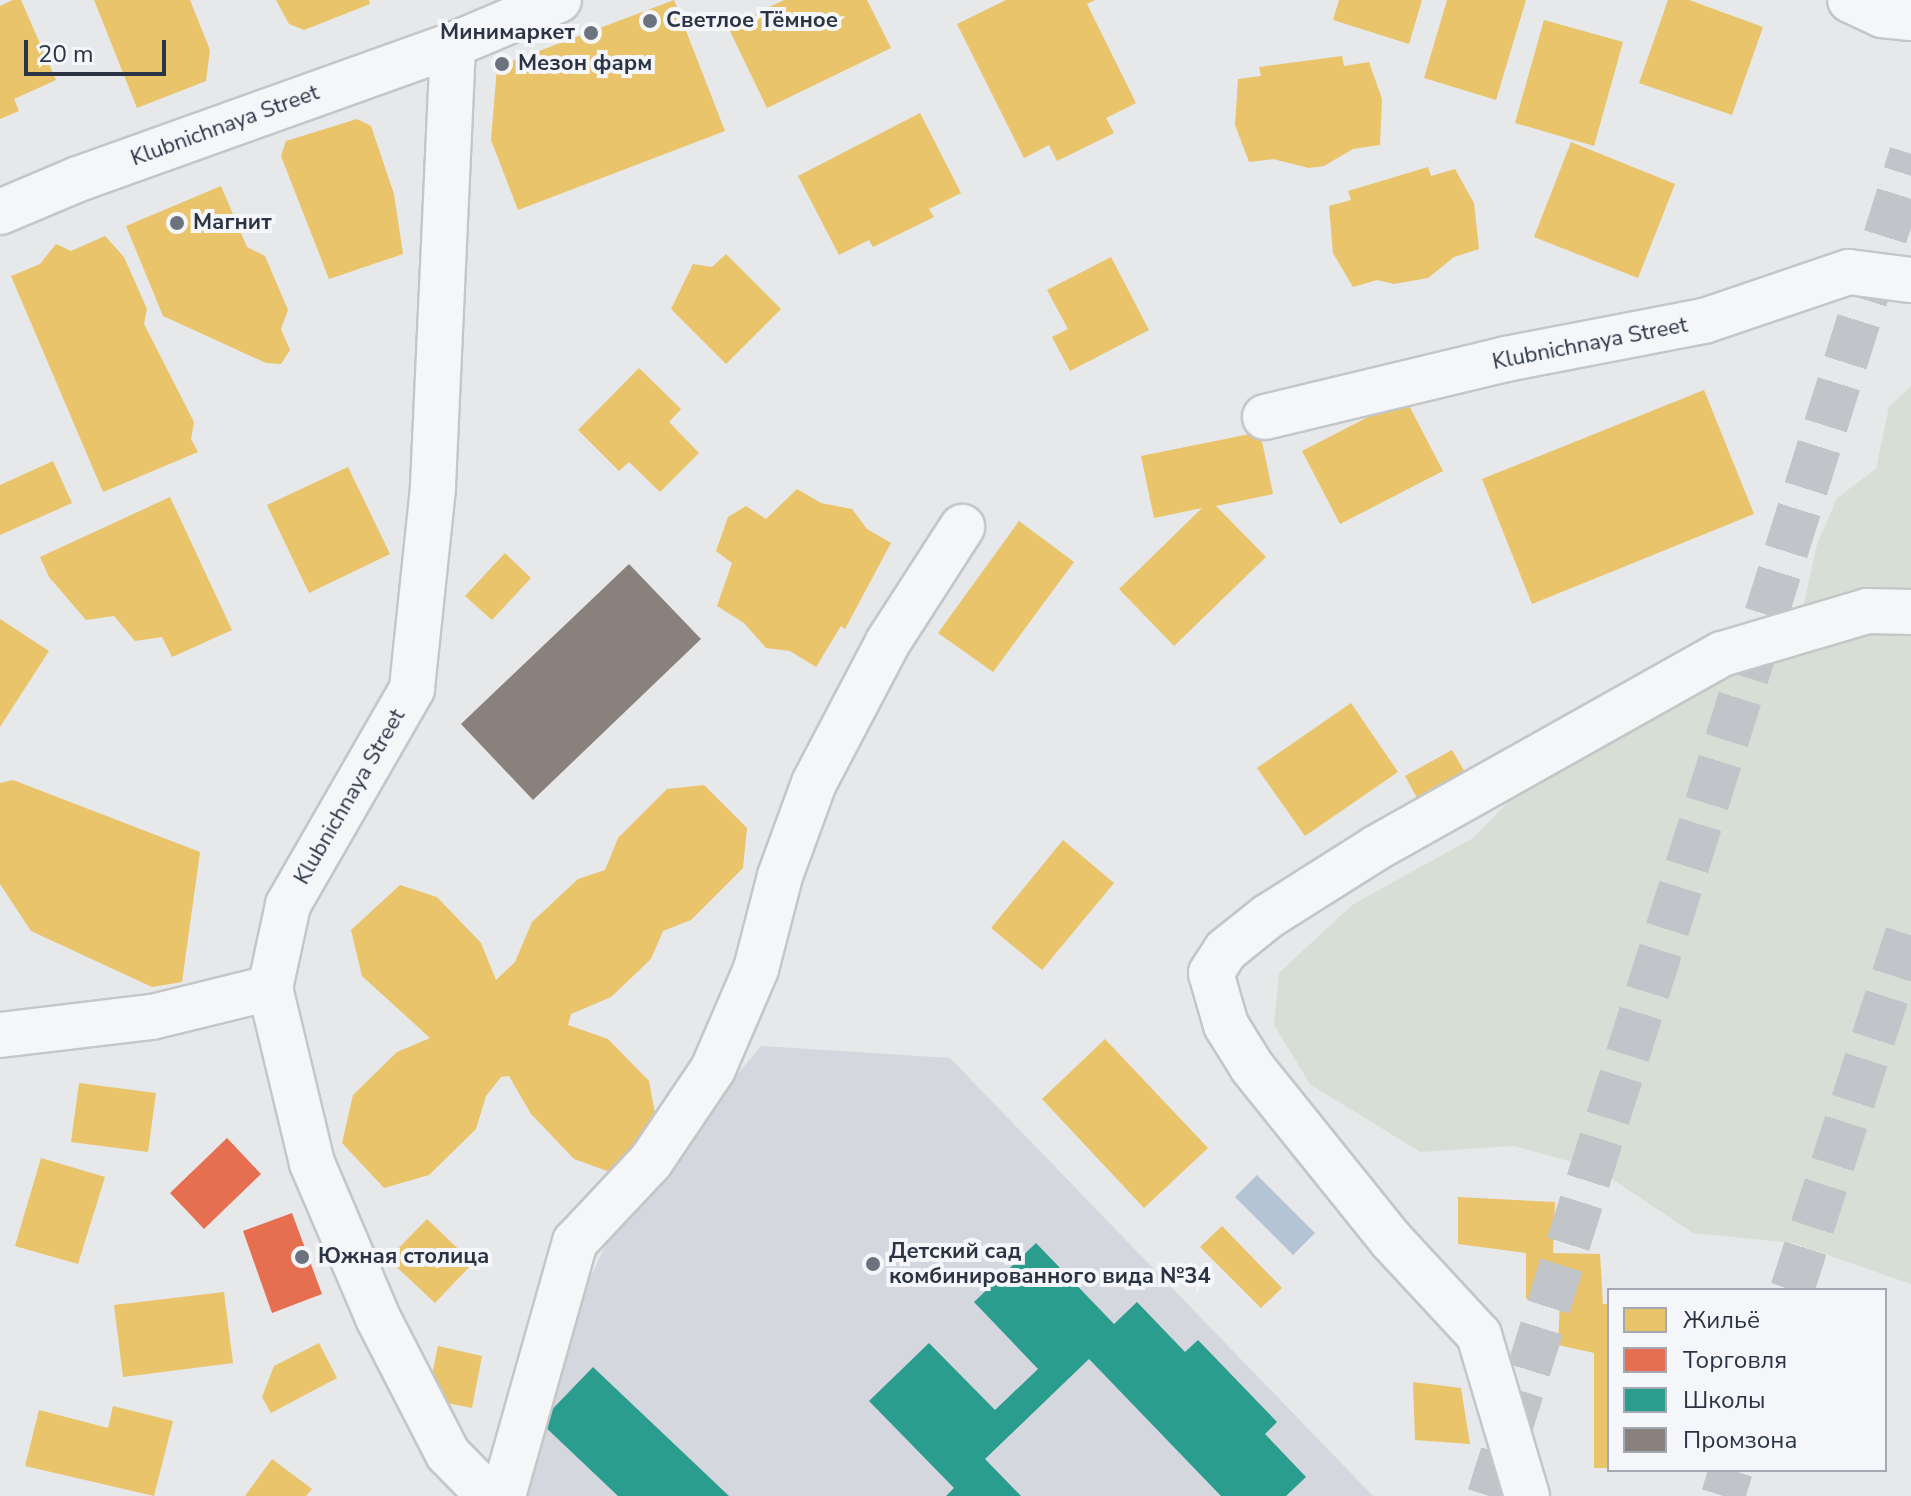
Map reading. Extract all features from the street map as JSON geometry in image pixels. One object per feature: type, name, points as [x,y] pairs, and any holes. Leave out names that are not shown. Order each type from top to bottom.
[{"type":"street","name":"Klubnichnaya Street","points":[[0,212],[78,179],[453,45],[559,0]]},
{"type":"street","points":[[1850,0],[1882,15],[1911,18]]},
{"type":"street","name":"Klubnichnaya Street","points":[[453,45],[433,488],[412,689],[288,905],[270,988],[312,1163],[378,1318],[448,1454],[489,1496]]},
{"type":"street","name":"Klubnichnaya Street","points":[[1265,417],[1506,359],[1704,321],[1839,274],[1911,280]]},
{"type":"street","points":[[503,1496],[575,1242],[651,1161],[713,1069],[756,969],[780,876],[814,783],[888,642],[962,527]]},
{"type":"street","points":[[1527,1496],[1479,1335],[1391,1240],[1252,1067],[1226,1025],[1211,973],[1226,950],[1267,917],[1364,856],[1722,654],[1867,611],[1911,612]]},
{"type":"street","points":[[0,1035],[152,1017],[270,988]]},
{"type":"shaded area","points":[[1911,386],[1911,1284],[1793,1243],[1693,1233],[1597,1169],[1514,1146],[1420,1152],[1310,1084],[1274,1025],[1279,973],[1352,905],[1473,838],[1539,771],[1747,664],[1804,604],[1817,544],[1837,498],[1876,469],[1889,407]]},
{"type":"shaded area","name":"Детский сад комбинированного вида №34","points":[[761,1046],[950,1058],[1373,1496],[512,1496],[555,1352],[619,1217]]},
{"type":"water","points":[[1257,1175],[1315,1233],[1293,1255],[1235,1197]]},
{"type":"building: Жильё","points":[[21,0],[56,80],[14,99],[19,111],[0,119],[0,6]]},
{"type":"building: Жильё","points":[[94,0],[190,0],[210,50],[206,81],[137,108]]},
{"type":"building: Жильё","points":[[276,0],[369,0],[370,4],[304,30],[289,24]]},
{"type":"building: Жильё","points":[[674,0],[725,131],[518,210],[491,140],[497,67]]},
{"type":"building: Жильё","points":[[784,0],[867,0],[891,48],[767,108],[728,27]]},
{"type":"building: Жильё","points":[[1006,0],[1095,0],[1087,4],[1136,103],[1106,118],[1114,133],[1057,161],[1049,145],[1024,158],[957,24]]},
{"type":"building: Жильё","points":[[1339,0],[1422,0],[1409,44],[1333,20]]},
{"type":"building: Жильё","points":[[1447,0],[1526,0],[1496,100],[1424,78]]},
{"type":"building: Жильё","points":[[1668,0],[1689,0],[1763,27],[1732,115],[1639,83]]},
{"type":"building: Жильё","points":[[1544,20],[1623,42],[1594,146],[1515,123]]},
{"type":"building: Жильё","points":[[1342,56],[1344,66],[1369,62],[1382,99],[1380,145],[1353,149],[1324,166],[1309,168],[1273,159],[1249,162],[1235,125],[1238,79],[1261,76],[1259,67]]},
{"type":"building: Жильё","points":[[920,113],[961,193],[929,209],[934,217],[873,247],[869,240],[839,255],[798,176]]},
{"type":"building: Жильё","points":[[357,119],[371,126],[394,194],[403,254],[329,279],[281,156],[286,141]]},
{"type":"building: Жильё","points":[[1571,142],[1675,184],[1638,278],[1534,237]]},
{"type":"building: Жильё","points":[[1428,167],[1431,176],[1455,169],[1474,203],[1479,249],[1454,257],[1428,278],[1394,284],[1377,280],[1353,287],[1333,253],[1329,206],[1351,200],[1348,191]]},
{"type":"building: Жильё","points":[[221,186],[247,247],[265,256],[288,310],[281,329],[290,350],[281,364],[266,363],[163,316],[126,226]]},
{"type":"building: Жильё","points":[[105,236],[124,257],[147,309],[144,324],[194,422],[191,439],[198,452],[103,492],[11,276],[40,264],[56,244],[71,251]]},
{"type":"building: Жильё","points":[[726,254],[781,309],[726,364],[671,309],[693,264],[712,267]]},
{"type":"building: Жильё","points":[[1111,257],[1149,330],[1070,371],[1052,337],[1068,329],[1047,290]]},
{"type":"building: Жильё","points":[[639,368],[681,409],[669,422],[699,453],[660,492],[629,462],[619,471],[578,430]]},
{"type":"building: Жильё","points":[[1704,390],[1754,514],[1532,604],[1482,479]]},
{"type":"building: Жильё","points":[[1405,398],[1443,471],[1340,524],[1302,451]]},
{"type":"building: Жильё","points":[[1260,432],[1273,494],[1216,506],[1266,557],[1174,646],[1119,589],[1202,508],[1154,518],[1141,456]]},
{"type":"building: Жильё","points":[[53,461],[72,503],[0,535],[0,485]]},
{"type":"building: Жильё","points":[[348,467],[390,554],[309,593],[267,505]]},
{"type":"building: Жильё","points":[[797,489],[821,503],[852,509],[867,529],[891,543],[845,629],[841,626],[816,667],[790,651],[766,648],[744,623],[717,606],[732,563],[716,551],[728,517],[746,506],[766,519]]},
{"type":"building: Жильё","points":[[170,497],[232,630],[172,657],[162,637],[135,641],[114,616],[86,620],[49,577],[40,557]]},
{"type":"building: Жильё","points":[[1019,521],[1074,562],[993,672],[938,633]]},
{"type":"building: Жильё","points":[[505,553],[531,578],[492,620],[465,596]]},
{"type":"building: Жильё","points":[[0,619],[49,651],[0,727]]},
{"type":"building: Жильё","points":[[1351,703],[1398,772],[1305,836],[1257,768]]},
{"type":"building: Жильё","points":[[1452,750],[1469,779],[1422,807],[1405,776]]},
{"type":"building: Жильё","points":[[13,780],[200,852],[182,982],[152,987],[31,931],[0,884],[0,783]]},
{"type":"building: Жильё","points":[[704,785],[747,828],[743,868],[691,920],[663,931],[651,959],[611,997],[571,1014],[568,1025],[608,1039],[649,1081],[658,1130],[613,1173],[574,1159],[531,1114],[509,1076],[501,1077],[486,1096],[476,1129],[429,1175],[384,1188],[342,1143],[353,1095],[397,1052],[430,1038],[362,976],[351,930],[400,885],[437,897],[481,943],[496,980],[515,962],[532,922],[578,879],[605,870],[618,838],[667,789]]},
{"type":"building: Жильё","points":[[1063,840],[1114,883],[1042,970],[991,928]]},
{"type":"building: Жильё","points":[[1105,1039],[1208,1148],[1144,1208],[1042,1099]]},
{"type":"building: Жильё","points":[[79,1083],[156,1093],[148,1152],[71,1142]]},
{"type":"building: Жильё","points":[[41,1158],[105,1177],[78,1264],[15,1246]]},
{"type":"building: Жильё","points":[[1458,1197],[1555,1202],[1553,1253],[1600,1254],[1603,1304],[1607,1304],[1607,1468],[1594,1468],[1594,1353],[1558,1345],[1560,1302],[1526,1299],[1526,1253],[1458,1244]]},
{"type":"building: Жильё","points":[[427,1219],[473,1263],[435,1303],[388,1259]]},
{"type":"building: Жильё","points":[[1222,1226],[1282,1288],[1261,1308],[1200,1247]]},
{"type":"building: Жильё","points":[[224,1292],[233,1363],[123,1377],[114,1305]]},
{"type":"building: Жильё","points":[[319,1343],[337,1378],[271,1413],[262,1397],[274,1366]]},
{"type":"building: Жильё","points":[[438,1346],[482,1356],[472,1408],[427,1399]]},
{"type":"building: Жильё","points":[[1413,1382],[1461,1388],[1470,1444],[1415,1440]]},
{"type":"building: Жильё","points":[[113,1406],[173,1421],[154,1496],[25,1466],[39,1410],[108,1428]]},
{"type":"building: Жильё","points":[[272,1459],[312,1489],[306,1496],[245,1496]]},
{"type":"building: Торговля","points":[[227,1138],[261,1174],[204,1229],[170,1193]]},
{"type":"building: Торговля","points":[[292,1213],[322,1294],[272,1313],[243,1231]]},
{"type":"building: Школы","points":[[1036,1243],[1114,1324],[1137,1302],[1185,1352],[1198,1340],[1277,1422],[1265,1434],[1306,1477],[1286,1496],[1221,1496],[1089,1359],[985,1459],[1021,1496],[946,1496],[954,1488],[869,1401],[929,1343],[995,1410],[1038,1369],[974,1302]]},
{"type":"building: Школы","points":[[593,1367],[729,1496],[618,1496],[540,1422]]},
{"type":"building: Промзона","points":[[629,564],[701,639],[533,800],[461,724]]},
{"type":"tunnel","points":[[1489,1496],[1911,154]]},
{"type":"tunnel","points":[[1793,1288],[1911,921]]},
{"type":"tunnel","points":[[1723,1496],[1730,1472]]},
{"type":"place","name":"Светлое Тёмное","points":[[650,21]]},
{"type":"place","name":"Минимаркет","points":[[591,33]]},
{"type":"place","name":"Мезон фарм","points":[[502,64]]},
{"type":"place","name":"Магнит","points":[[177,223]]},
{"type":"place","name":"Южная столица","points":[[302,1257]]},
{"type":"place","name":"Детский сад комбинированного вида №34","points":[[873,1264]]}]
